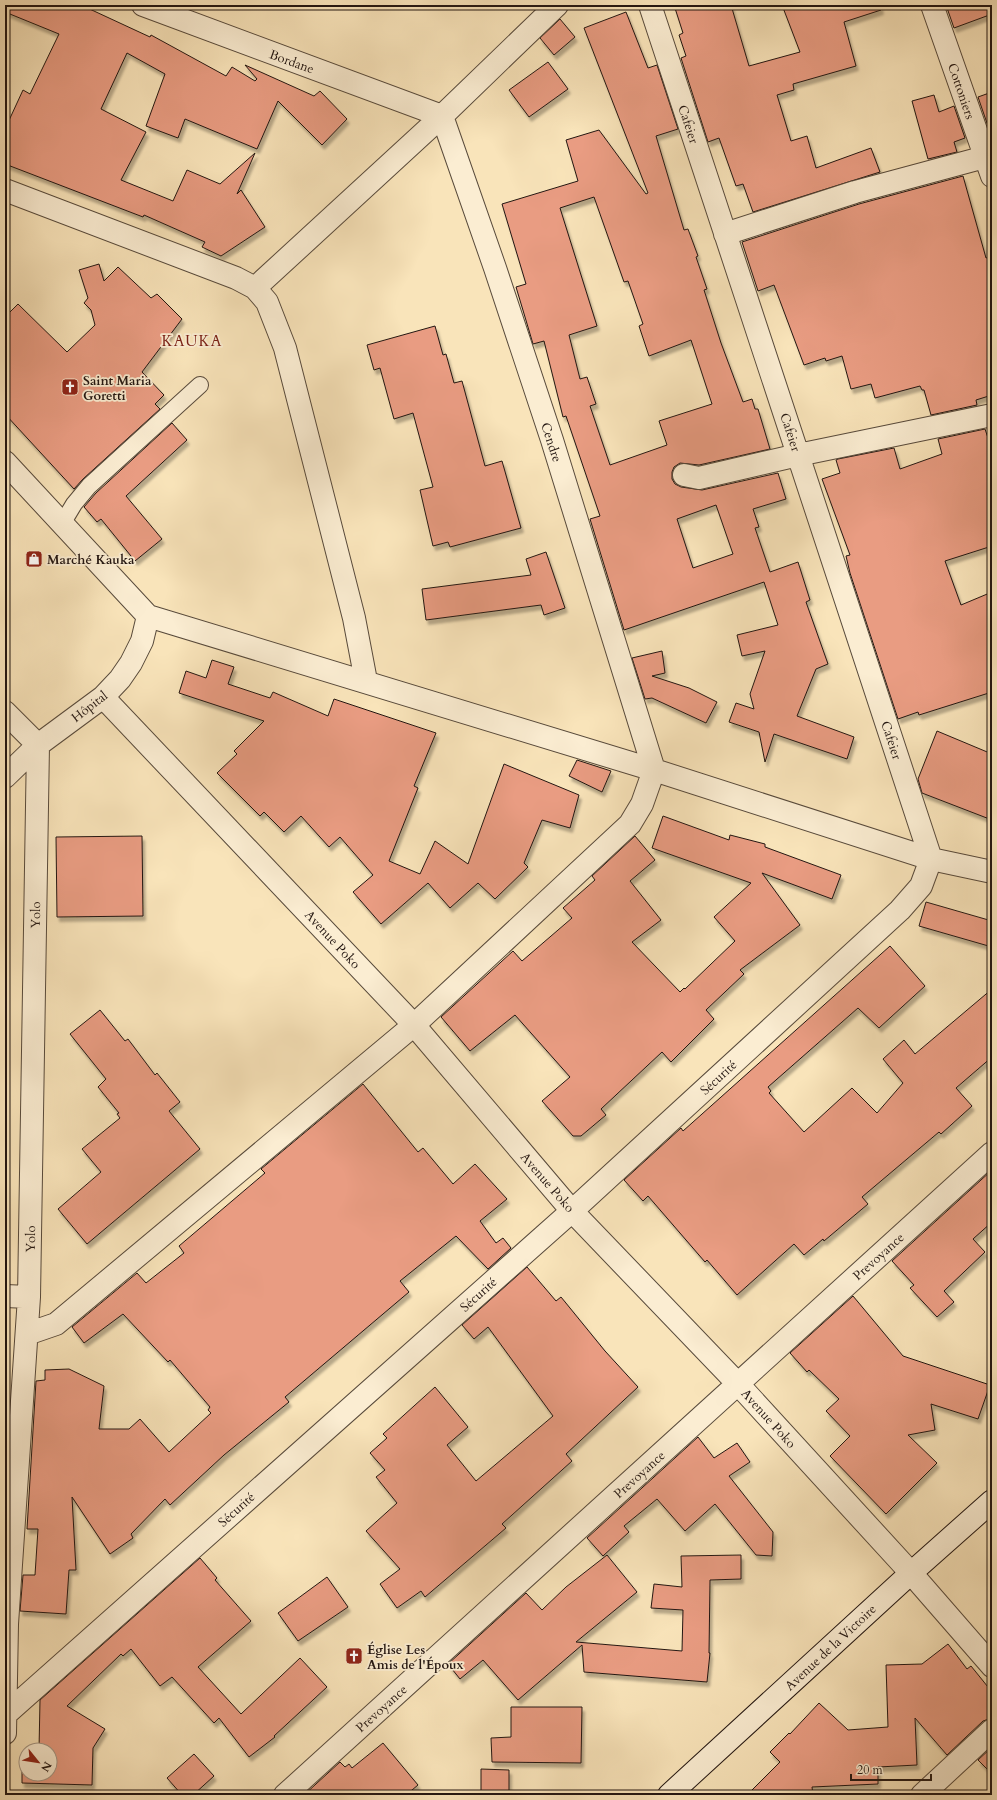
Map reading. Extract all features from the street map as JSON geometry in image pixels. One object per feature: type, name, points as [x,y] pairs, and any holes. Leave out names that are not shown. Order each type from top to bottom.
[{"type":"street","name":"Bordane","points":[[143,5],[442,116]]},
{"type":"street","points":[[255,288],[442,116],[557,5]]},
{"type":"street","name":"Cafeier","points":[[650,5],[931,859]]},
{"type":"street","name":"Cottoniers","points":[[932,5],[989,167]]},
{"type":"street","name":"Cendre","points":[[442,116],[495,268],[549,432],[654,770]]},
{"type":"street","points":[[725,234],[855,192],[989,167]]},
{"type":"street","points":[[5,190],[236,278],[255,288],[267,302],[285,348],[354,618],[366,681]]},
{"type":"street","points":[[684,475],[699,478],[798,455],[992,415]]},
{"type":"street","points":[[5,462],[148,616],[366,681],[654,770],[931,859],[992,872]]},
{"type":"street","name":"Hôpital","points":[[5,777],[38,745],[103,697],[120,679],[131,663],[142,641],[148,616]]},
{"type":"street","name":"Avenue Poko","points":[[103,697],[414,1025],[572,1211],[738,1384],[911,1573],[992,1666]]},
{"type":"street","points":[[5,712],[38,745]]},
{"type":"street","name":"Yolo","points":[[5,1723],[6,1624],[29,1297],[38,745]]},
{"type":"street","points":[[27,1334],[56,1324],[414,1025],[630,824],[642,804],[654,770]]},
{"type":"street","name":"Sécurité","points":[[5,1723],[572,1211],[900,910],[921,886],[931,859]]},
{"type":"street","name":"Prevoyance","points":[[285,1795],[992,1153]]},
{"type":"street","points":[[5,1296],[29,1297]]},
{"type":"street","name":"Avenue de la Victoire","points":[[669,1795],[911,1573],[992,1501]]},
{"type":"street","points":[[922,1795],[992,1730]]},
{"type":"lane","points":[[62,524],[74,504],[89,486],[200,385]]},
{"type":"building","points":[[5,5],[81,5],[150,37],[151,35],[226,76],[232,67],[255,81],[257,79],[245,65],[314,96],[320,91],[347,119],[322,145],[278,101],[257,149],[185,119],[178,138],[146,126],[165,74],[127,53],[101,109],[146,132],[121,180],[173,201],[187,170],[220,184],[255,153],[237,194],[241,190],[265,227],[221,256],[202,247],[205,242],[144,215],[143,217],[5,164],[5,129],[23,90],[30,94],[59,34],[5,12]]},
{"type":"building","points":[[674,5],[731,5],[749,66],[800,52],[782,5],[880,5],[881,10],[844,22],[856,66],[793,84],[794,90],[777,95],[791,141],[807,136],[816,168],[871,148],[880,172],[753,212],[743,184],[736,186],[719,138],[708,142],[681,58],[686,56],[679,35],[683,33]]},
{"type":"building","points":[[946,5],[992,5],[992,14],[954,28]]},
{"type":"building","points":[[626,12],[648,68],[657,65],[678,129],[656,136],[684,230],[688,229],[698,256],[696,257],[707,289],[704,290],[721,343],[743,402],[752,399],[755,409],[758,409],[770,449],[699,465],[680,463],[674,467],[672,479],[675,484],[681,487],[702,490],[778,473],[786,499],[753,509],[759,527],[755,528],[770,572],[798,562],[810,600],[806,602],[828,664],[816,669],[797,716],[854,737],[847,759],[774,734],[765,762],[759,732],[729,722],[736,703],[754,709],[750,694],[765,651],[742,656],[737,635],[778,625],[764,582],[624,630],[590,519],[600,516],[566,416],[563,417],[544,341],[533,344],[516,287],[526,284],[502,204],[578,181],[566,140],[599,130],[646,194],[648,193],[584,28]],"holes":[[[594,197],[624,282],[628,281],[643,324],[639,326],[649,356],[691,340],[712,404],[659,421],[667,445],[610,465],[590,406],[596,404],[587,377],[580,379],[569,335],[597,326],[560,208]],[[716,505],[733,554],[693,568],[677,519]]]},
{"type":"building","points":[[560,19],[575,37],[554,55],[540,38]]},
{"type":"building","points":[[548,62],[568,89],[529,117],[509,90]]},
{"type":"building","points":[[992,92],[992,127],[989,129],[978,97]]},
{"type":"building","points":[[934,95],[939,112],[954,106],[965,138],[954,142],[957,152],[928,159],[912,101]]},
{"type":"building","points":[[963,176],[986,258],[992,256],[992,395],[976,400],[977,405],[931,415],[924,390],[922,390],[920,386],[875,398],[871,384],[851,389],[842,356],[826,361],[825,358],[804,365],[774,285],[758,291],[742,242],[859,204]]},
{"type":"building","points":[[99,264],[104,281],[118,267],[151,298],[157,294],[182,319],[142,372],[164,395],[155,404],[160,409],[74,489],[5,414],[5,317],[18,304],[67,352],[95,325],[91,310],[84,303],[88,298],[79,270]]},
{"type":"building","points":[[435,326],[443,355],[446,354],[454,383],[462,381],[485,466],[502,461],[521,528],[450,547],[448,542],[433,546],[420,490],[433,487],[413,413],[394,419],[380,368],[374,370],[367,345]]},
{"type":"building","points":[[172,423],[187,440],[126,496],[162,539],[135,561],[101,519],[97,522],[84,507],[96,493]]},
{"type":"building","points":[[985,429],[992,450],[992,546],[945,561],[961,605],[992,592],[992,692],[919,715],[918,712],[898,719],[850,573],[846,556],[850,555],[822,479],[840,473],[836,460],[838,459],[894,448],[900,469],[942,454],[938,439]]},
{"type":"building","points":[[546,552],[565,608],[544,615],[541,605],[426,620],[422,589],[531,575],[526,559]]},
{"type":"building","points":[[662,651],[665,673],[652,676],[689,688],[717,702],[706,723],[652,698],[645,699],[632,658]]},
{"type":"building","points":[[212,660],[234,667],[228,684],[270,698],[273,692],[328,716],[334,699],[436,733],[414,786],[418,788],[389,861],[420,874],[435,841],[468,864],[504,764],[579,795],[570,828],[542,820],[524,863],[528,867],[495,899],[478,883],[450,908],[428,883],[381,924],[353,892],[373,875],[340,837],[329,847],[301,816],[284,832],[264,812],[260,816],[217,773],[237,754],[234,751],[264,721],[179,693],[186,671],[206,678]]},
{"type":"building","points":[[937,731],[992,754],[992,820],[922,793],[918,779]]},
{"type":"building","points":[[577,760],[611,771],[602,792],[569,776]]},
{"type":"building","points":[[663,816],[729,840],[730,835],[765,844],[765,847],[841,875],[832,899],[762,873],[800,925],[740,970],[744,974],[706,1010],[714,1019],[671,1062],[662,1052],[601,1109],[606,1115],[581,1136],[573,1136],[542,1101],[570,1077],[515,1015],[470,1051],[441,1017],[513,951],[522,961],[572,918],[563,908],[595,880],[592,876],[635,836],[655,860],[630,881],[661,920],[632,942],[680,992],[684,988],[685,989],[735,941],[714,917],[751,883],[652,848]]},
{"type":"building","points":[[142,836],[143,916],[57,917],[56,837]]},
{"type":"building","points":[[926,902],[992,921],[992,947],[919,926]]},
{"type":"building","points":[[890,946],[925,986],[879,1028],[858,1008],[768,1087],[771,1091],[769,1093],[804,1132],[852,1088],[877,1113],[903,1083],[883,1059],[904,1040],[915,1054],[992,989],[992,1057],[956,1088],[972,1106],[941,1134],[939,1132],[862,1197],[868,1204],[824,1241],[823,1239],[804,1255],[794,1244],[737,1295],[707,1260],[705,1262],[648,1196],[643,1201],[624,1180],[681,1128],[683,1131]]},
{"type":"building","points":[[100,1010],[125,1041],[128,1039],[155,1075],[157,1073],[180,1102],[169,1111],[200,1149],[87,1244],[58,1209],[101,1172],[82,1149],[120,1118],[117,1114],[119,1113],[98,1087],[106,1079],[70,1034]]},
{"type":"building","points":[[363,1084],[418,1152],[423,1148],[453,1184],[475,1164],[507,1199],[480,1221],[496,1243],[503,1238],[511,1248],[488,1269],[456,1236],[400,1281],[409,1292],[285,1397],[289,1402],[224,1455],[170,1505],[165,1499],[131,1534],[133,1538],[110,1554],[72,1497],[76,1570],[69,1570],[66,1614],[20,1611],[23,1575],[35,1575],[38,1529],[27,1529],[36,1381],[45,1380],[45,1370],[69,1369],[104,1386],[99,1429],[129,1429],[140,1419],[169,1452],[211,1413],[208,1410],[210,1407],[170,1360],[168,1362],[123,1314],[84,1343],[72,1327],[137,1273],[146,1283],[184,1253],[179,1246],[265,1173],[261,1169]]},
{"type":"building","points":[[992,1170],[992,1222],[973,1239],[985,1252],[944,1291],[954,1302],[937,1317],[910,1288],[914,1285],[892,1261]]},
{"type":"building","points":[[527,1267],[556,1301],[561,1297],[605,1351],[638,1387],[566,1454],[572,1461],[502,1524],[506,1528],[425,1597],[421,1591],[397,1608],[380,1584],[400,1569],[366,1531],[397,1503],[376,1477],[385,1470],[370,1453],[387,1438],[383,1434],[435,1387],[468,1427],[447,1445],[476,1481],[553,1416],[488,1327],[474,1339],[462,1325]]},
{"type":"building","points":[[853,1296],[903,1356],[990,1385],[978,1419],[931,1404],[935,1430],[908,1435],[937,1463],[886,1514],[830,1456],[850,1436],[826,1411],[839,1399],[809,1370],[807,1372],[790,1353]]},
{"type":"building","points":[[698,1437],[714,1458],[737,1443],[750,1462],[729,1476],[773,1532],[772,1556],[756,1555],[715,1504],[685,1531],[657,1499],[624,1526],[629,1532],[603,1556],[587,1538]]},
{"type":"building","points":[[607,1555],[637,1592],[576,1642],[682,1651],[683,1610],[651,1608],[654,1584],[682,1587],[681,1556],[741,1555],[741,1579],[710,1580],[710,1653],[707,1682],[584,1672],[582,1645],[518,1700],[483,1660],[460,1679],[448,1664],[526,1593],[542,1610],[566,1587]]},
{"type":"building","points":[[200,1558],[217,1578],[215,1580],[251,1621],[198,1667],[241,1714],[300,1658],[327,1687],[274,1736],[275,1737],[249,1757],[219,1718],[214,1723],[172,1677],[160,1686],[131,1649],[123,1656],[121,1654],[67,1706],[105,1729],[93,1748],[92,1785],[22,1783],[58,1782],[58,1742],[39,1742],[40,1700]]},
{"type":"building","points":[[327,1577],[348,1607],[298,1641],[278,1613]]},
{"type":"building","points":[[948,1644],[967,1669],[971,1666],[992,1692],[992,1718],[983,1721],[947,1755],[915,1718],[917,1765],[878,1767],[878,1784],[812,1787],[813,1795],[747,1795],[780,1762],[770,1752],[789,1733],[790,1734],[819,1703],[848,1730],[888,1727],[886,1665],[922,1664]]},
{"type":"building","points":[[511,1707],[582,1707],[581,1763],[492,1762],[491,1738],[511,1737]]},
{"type":"building","points":[[383,1743],[418,1785],[406,1795],[304,1795],[340,1762],[345,1767],[349,1764],[352,1768]]},
{"type":"building","points":[[992,1747],[992,1774],[978,1760]]},
{"type":"building","points":[[194,1754],[214,1776],[193,1795],[182,1795],[167,1778]]},
{"type":"building","points":[[481,1769],[509,1770],[509,1795],[481,1795]]},
{"type":"place","name":"Saint Maria Goretti","points":[[70,387]]},
{"type":"place","name":"Marché Kauka","points":[[34,559]]},
{"type":"place","name":"Église Les Amis de l'Époux","points":[[354,1656]]},
{"type":"district","name":"KAUKA","points":[[192,341]]}]
